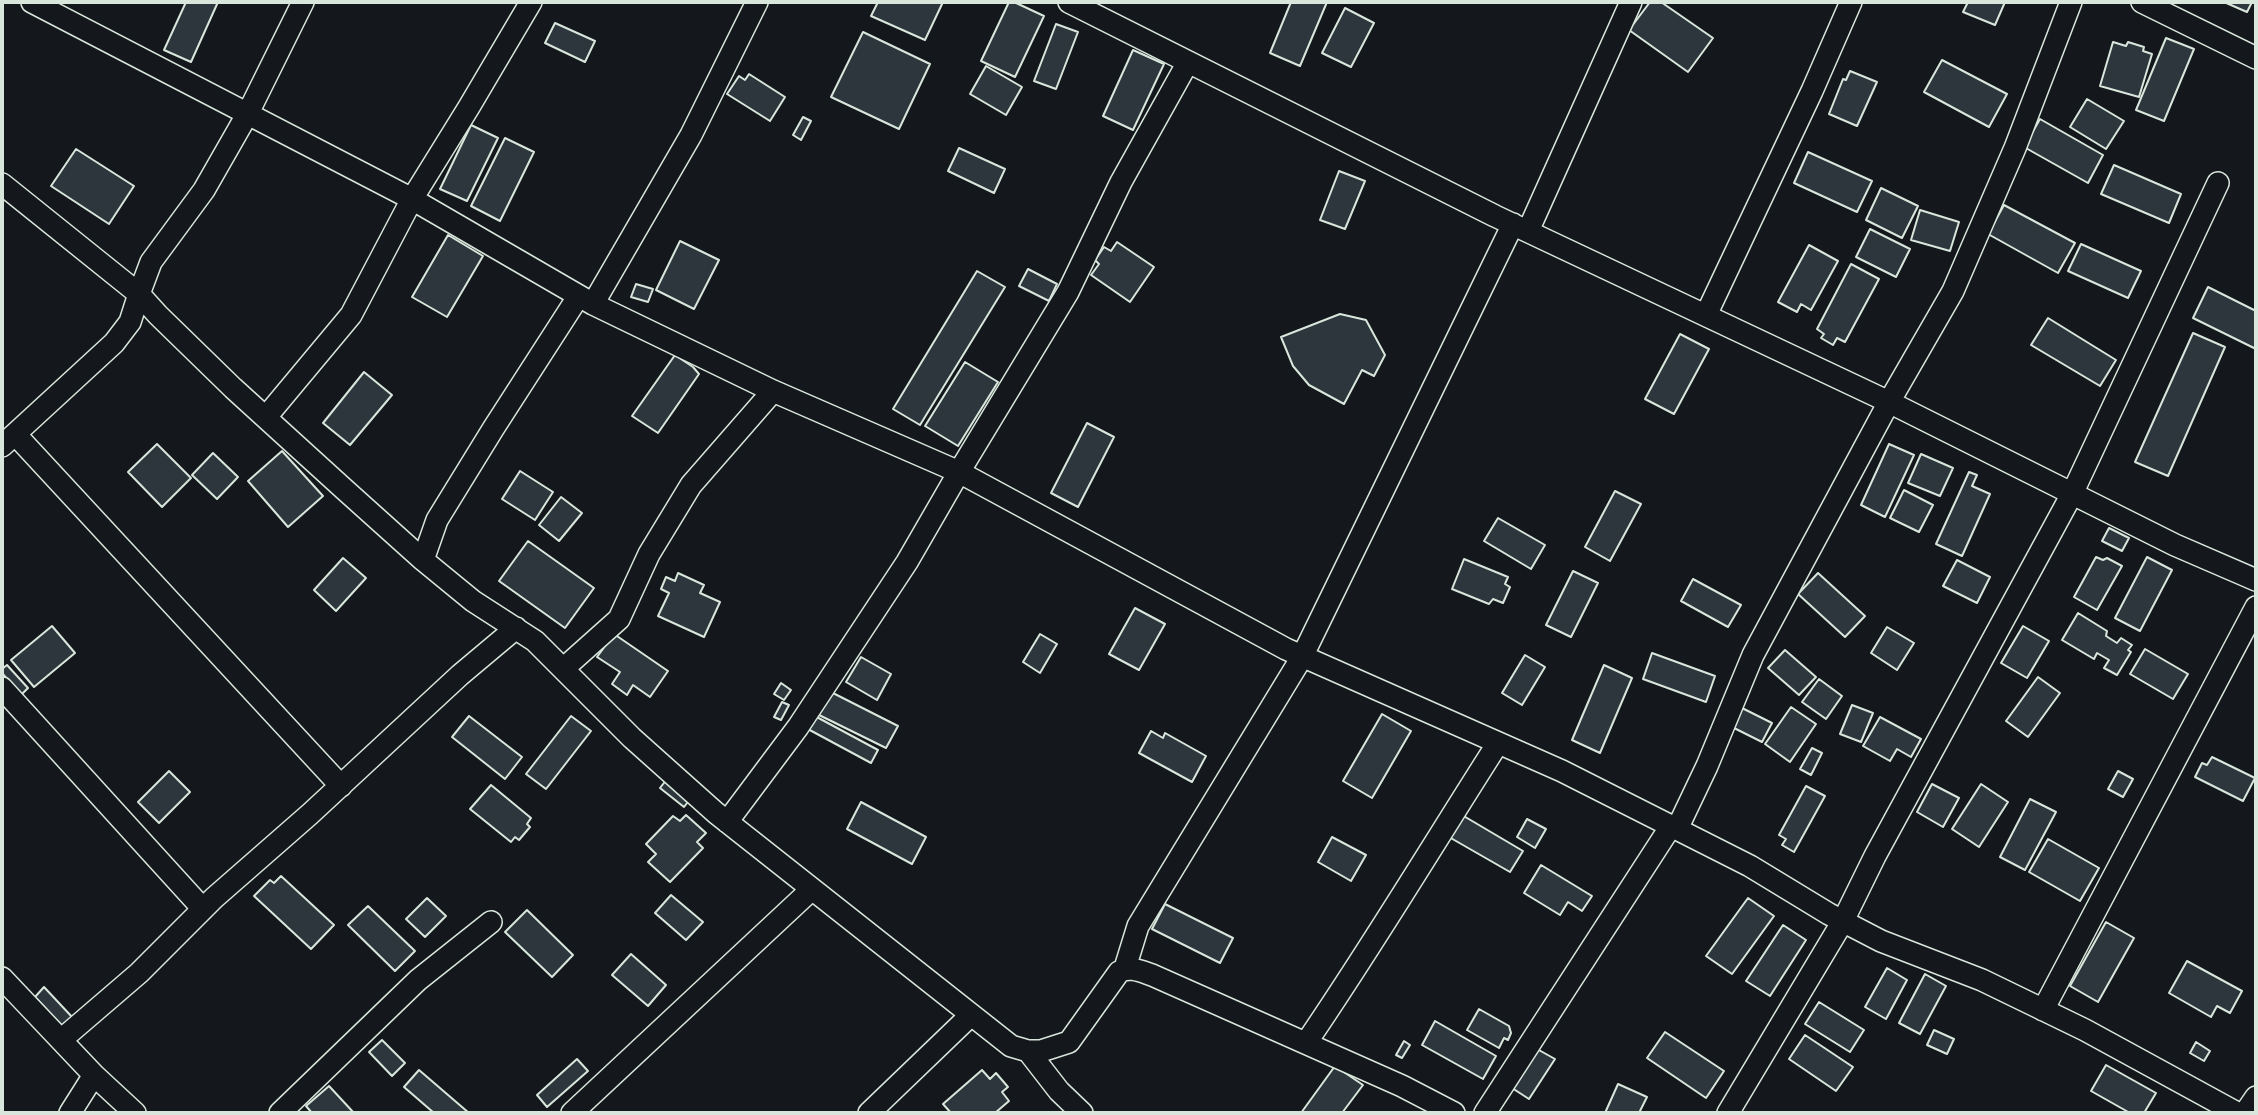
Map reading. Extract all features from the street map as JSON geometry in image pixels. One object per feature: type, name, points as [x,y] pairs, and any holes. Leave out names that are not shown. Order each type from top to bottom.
[{"type":"street","points":[[303,2],[248,113],[204,191],[151,262],[130,322],[114,343],[8,440],[341,786]]},
{"type":"street","points":[[266,417],[351,315],[412,199],[530,2]]},
{"type":"street","points":[[424,560],[437,520],[493,429],[586,301],[691,135],[757,2]]},
{"type":"street","points":[[1069,2],[1520,228],[1889,402],[2175,545],[2256,580]]},
{"type":"street","points":[[2,184],[139,294],[233,388],[424,560],[473,601],[535,640],[632,738],[727,822],[1011,1046],[1028,1051],[1041,1051],[1069,1041],[1119,972],[1125,968],[1138,926],[1302,657],[1520,228],[1631,2]]},
{"type":"street","points":[[1706,315],[1851,2]]},
{"type":"street","points":[[1485,1113],[1674,828],[1707,766],[1753,655],[1801,562],[1953,291],[2015,148],[2071,2]]},
{"type":"street","points":[[2142,2],[2256,58]]},
{"type":"street","points":[[38,3],[412,199],[586,301],[773,391],[959,472],[1302,657],[1562,771],[1750,866],[1881,941],[1982,980],[2237,1113]]},
{"type":"street","points":[[727,822],[798,727],[907,562],[1068,292],[1121,182],[1188,62]]},
{"type":"street","points":[[1728,1113],[1843,921],[1875,856],[2072,494],[2218,183]]},
{"type":"street","points":[[563,669],[619,619],[649,554],[691,485],[773,391]]},
{"type":"street","points":[[2043,1010],[2256,607]]},
{"type":"street","points":[[61,1040],[139,973],[203,908],[341,786],[460,675],[516,628]]},
{"type":"street","points":[[2,688],[203,908]]},
{"type":"street","points":[[1306,1043],[1360,965],[1498,743]]},
{"type":"street","points":[[572,1113],[812,889]]},
{"type":"street","points":[[279,1113],[418,980],[491,922]]},
{"type":"street","points":[[1125,968],[1152,975],[1402,1086],[1443,1111]]},
{"type":"street","points":[[2,978],[94,1075],[135,1113]]},
{"type":"street","points":[[869,1113],[971,1015]]},
{"type":"street","points":[[1028,1051],[1059,1091],[1082,1113]]},
{"type":"street","points":[[70,1113],[94,1075]]},
{"type":"street","points":[[2245,1113],[2256,1097]]},
{"type":"building","points":[[186,2],[218,2],[191,62],[164,50]]},
{"type":"building","points":[[878,2],[943,2],[925,40],[871,16]]},
{"type":"building","points":[[1009,2],[1044,16],[1015,77],[981,61]]},
{"type":"building","points":[[1291,2],[1327,2],[1300,66],[1270,53]]},
{"type":"building","points":[[1650,2],[1661,2],[1713,38],[1688,72],[1629,30]]},
{"type":"building","points":[[1968,2],[2005,2],[1995,25],[1963,12]]},
{"type":"building","points":[[2224,2],[2252,2],[2247,12]]},
{"type":"building","points":[[1345,8],[1374,23],[1351,67],[1322,53]]},
{"type":"building","points":[[555,23],[595,41],[585,62],[545,43]]},
{"type":"building","points":[[1056,24],[1078,32],[1056,89],[1034,81]]},
{"type":"building","points":[[863,32],[930,64],[899,129],[831,97]]},
{"type":"building","points":[[2166,38],[2194,49],[2164,121],[2136,110]]},
{"type":"building","points":[[2113,42],[2126,46],[2128,42],[2144,47],[2143,51],[2152,54],[2139,97],[2100,86]]},
{"type":"building","points":[[1133,50],[1164,64],[1133,130],[1103,116]]},
{"type":"building","points":[[1942,60],[2007,94],[1989,127],[1924,92]]},
{"type":"building","points":[[986,66],[1022,87],[1006,115],[970,94]]},
{"type":"building","points":[[1850,71],[1877,82],[1857,126],[1829,114],[1843,79],[1846,80]]},
{"type":"building","points":[[749,74],[785,97],[770,121],[727,94],[739,76],[745,80]]},
{"type":"building","points":[[2087,99],[2124,121],[2106,149],[2070,127]]},
{"type":"building","points":[[803,117],[811,121],[801,140],[793,135]]},
{"type":"building","points":[[2040,119],[2103,155],[2088,183],[2024,147]]},
{"type":"building","points":[[471,125],[498,138],[467,201],[440,189]]},
{"type":"building","points":[[505,138],[534,152],[500,221],[471,206]]},
{"type":"building","points":[[959,148],[1005,169],[994,193],[948,171]]},
{"type":"building","points":[[76,149],[134,186],[109,224],[51,186]]},
{"type":"building","points":[[1808,152],[1872,181],[1857,212],[1794,183]]},
{"type":"building","points":[[2114,165],[2181,194],[2169,223],[2101,194]]},
{"type":"building","points":[[1339,171],[1365,181],[1345,229],[1320,220]]},
{"type":"building","points":[[1881,188],[1918,206],[1902,238],[1866,220]]},
{"type":"building","points":[[2004,205],[2075,243],[2058,273],[1988,234]]},
{"type":"building","points":[[1920,210],[1959,222],[1950,251],[1911,240]]},
{"type":"building","points":[[1870,229],[1910,249],[1896,277],[1856,257]]},
{"type":"building","points":[[448,235],[483,256],[447,317],[412,297]]},
{"type":"building","points":[[680,241],[719,260],[694,309],[656,290]]},
{"type":"building","points":[[1117,242],[1154,267],[1130,302],[1091,275],[1099,264],[1095,260],[1104,247],[1111,251]]},
{"type":"building","points":[[2081,244],[2141,271],[2128,298],[2068,271]]},
{"type":"building","points":[[1809,245],[1838,261],[1811,310],[1801,304],[1797,312],[1778,302]]},
{"type":"building","points":[[1851,264],[1879,279],[1845,342],[1837,338],[1833,345],[1821,338],[1824,334],[1817,329]]},
{"type":"building","points":[[1028,269],[1057,284],[1049,301],[1019,286]]},
{"type":"building","points":[[977,271],[1005,287],[920,425],[893,409]]},
{"type":"building","points":[[636,284],[653,289],[648,302],[631,297]]},
{"type":"building","points":[[2208,287],[2256,311],[2256,349],[2193,318]]},
{"type":"building","points":[[1340,314],[1366,320],[1385,355],[1374,376],[1362,370],[1344,404],[1309,385],[1293,366],[1281,337]]},
{"type":"building","points":[[2048,318],[2116,360],[2100,386],[2031,345]]},
{"type":"building","points":[[2193,333],[2225,347],[2168,476],[2135,462]]},
{"type":"building","points":[[1680,334],[1709,349],[1674,414],[1645,399]]},
{"type":"building","points":[[675,355],[699,374],[658,433],[632,416]]},
{"type":"building","points":[[965,362],[998,382],[958,446],[925,426]]},
{"type":"building","points":[[364,372],[392,395],[350,445],[323,423]]},
{"type":"building","points":[[1087,423],[1114,437],[1078,507],[1051,493]]},
{"type":"building","points":[[157,444],[191,478],[162,507],[128,472]]},
{"type":"building","points":[[1889,444],[1914,455],[1885,517],[1861,505]]},
{"type":"building","points":[[282,451],[323,496],[288,527],[248,481]]},
{"type":"building","points":[[213,453],[238,477],[217,499],[192,475]]},
{"type":"building","points":[[1921,454],[1953,468],[1940,496],[1908,483]]},
{"type":"building","points":[[520,471],[553,492],[535,520],[502,499]]},
{"type":"building","points":[[1969,472],[1977,475],[1972,486],[1990,494],[1962,556],[1936,544]]},
{"type":"building","points":[[1904,490],[1933,505],[1919,532],[1890,518]]},
{"type":"building","points":[[1615,491],[1641,504],[1610,561],[1585,547]]},
{"type":"building","points":[[561,497],[582,513],[559,541],[539,525]]},
{"type":"building","points":[[1498,518],[1545,545],[1531,569],[1484,541]]},
{"type":"building","points":[[2109,528],[2129,538],[2122,551],[2102,541]]},
{"type":"building","points":[[528,541],[594,588],[565,628],[499,581]]},
{"type":"building","points":[[2096,557],[2103,560],[2107,558],[2122,566],[2097,610],[2074,597]]},
{"type":"building","points":[[2147,557],[2172,570],[2140,631],[2115,618]]},
{"type":"building","points":[[343,558],[366,578],[336,611],[314,590]]},
{"type":"building","points":[[1464,559],[1508,577],[1505,584],[1510,587],[1503,603],[1493,599],[1489,604],[1452,589]]},
{"type":"building","points":[[1957,560],[1990,577],[1977,603],[1943,586]]},
{"type":"building","points":[[1573,571],[1598,583],[1571,637],[1546,625]]},
{"type":"building","points":[[678,573],[704,585],[700,593],[720,602],[704,637],[658,616],[669,593],[661,589],[666,577],[675,581]]},
{"type":"building","points":[[1818,573],[1865,616],[1845,637],[1798,594]]},
{"type":"building","points":[[1693,579],[1741,605],[1728,627],[1681,601]]},
{"type":"building","points":[[1135,608],[1165,624],[1139,670],[1109,654]]},
{"type":"building","points":[[2078,613],[2107,631],[2106,636],[2117,643],[2121,638],[2132,645],[2128,650],[2131,652],[2117,675],[2104,668],[2109,660],[2097,653],[2094,659],[2062,640]]},
{"type":"building","points":[[52,626],[75,653],[34,687],[11,660]]},
{"type":"building","points":[[2023,626],[2049,641],[2027,678],[2001,663]]},
{"type":"building","points":[[1887,627],[1914,643],[1897,670],[1871,653]]},
{"type":"building","points":[[614,634],[668,671],[650,697],[633,685],[627,695],[612,684],[620,672],[597,657]]},
{"type":"building","points":[[1040,634],[1057,644],[1040,673],[1023,662]]},
{"type":"building","points":[[2145,649],[2188,674],[2173,699],[2130,674]]},
{"type":"building","points":[[1785,650],[1816,677],[1799,695],[1768,668]]},
{"type":"building","points":[[1652,653],[1715,676],[1706,702],[1643,679]]},
{"type":"building","points":[[1525,655],[1545,667],[1522,705],[1502,693]]},
{"type":"building","points":[[861,657],[891,674],[877,700],[846,682]]},
{"type":"building","points":[[7,665],[28,688],[21,695],[2,673],[2,669]]},
{"type":"building","points":[[1604,665],[1632,678],[1600,753],[1572,740]]},
{"type":"building","points":[[2038,677],[2060,693],[2028,737],[2006,721]]},
{"type":"building","points":[[1819,679],[1842,696],[1826,719],[1802,702]]},
{"type":"building","points":[[781,683],[791,690],[784,700],[774,694]]},
{"type":"building","points":[[829,691],[898,726],[886,748],[817,714]]},
{"type":"building","points":[[782,702],[789,705],[781,720],[774,717]]},
{"type":"building","points":[[1852,705],[1873,713],[1861,742],[1840,734]]},
{"type":"building","points":[[1738,706],[1772,723],[1762,742],[1728,725]]},
{"type":"building","points":[[1791,707],[1816,724],[1790,762],[1765,744]]},
{"type":"building","points":[[1382,714],[1411,731],[1372,798],[1343,781]]},
{"type":"building","points":[[813,715],[878,750],[871,763],[806,728]]},
{"type":"building","points":[[469,716],[522,757],[505,779],[452,737]]},
{"type":"building","points":[[571,716],[591,731],[546,789],[526,774]]},
{"type":"building","points":[[1880,717],[1921,739],[1911,757],[1897,749],[1890,761],[1863,746]]},
{"type":"building","points":[[1151,731],[1163,738],[1165,733],[1206,756],[1192,782],[1139,753]]},
{"type":"building","points":[[1812,748],[1822,753],[1811,775],[1800,769]]},
{"type":"building","points":[[2212,757],[2255,778],[2243,801],[2195,777],[2202,763],[2207,765]]},
{"type":"building","points":[[169,771],[190,792],[159,823],[138,802]]},
{"type":"building","points":[[2118,771],[2133,779],[2123,797],[2108,789]]},
{"type":"building","points":[[667,779],[691,798],[684,807],[660,788]]},
{"type":"building","points":[[1932,784],[1959,798],[1943,827],[1917,812]]},
{"type":"building","points":[[1981,784],[2008,802],[1979,847],[1952,829]]},
{"type":"building","points":[[491,785],[531,818],[527,824],[530,827],[519,840],[515,837],[511,842],[470,809]]},
{"type":"building","points":[[1806,786],[1825,796],[1794,852],[1782,845],[1786,839],[1779,835]]},
{"type":"building","points":[[2030,799],[2056,812],[2025,870],[2000,857]]},
{"type":"building","points":[[861,802],[926,837],[912,864],[847,829]]},
{"type":"building","points":[[686,815],[706,833],[697,842],[703,848],[670,882],[648,862],[656,854],[646,844],[673,816],[680,821]]},
{"type":"building","points":[[1462,815],[1523,851],[1510,872],[1449,837]]},
{"type":"building","points":[[1527,819],[1546,829],[1535,848],[1517,837]]},
{"type":"building","points":[[1332,837],[1366,855],[1351,881],[1318,862]]},
{"type":"building","points":[[2048,839],[2099,868],[2080,901],[2029,872]]},
{"type":"building","points":[[1541,865],[1592,896],[1582,911],[1568,902],[1560,915],[1524,893]]},
{"type":"building","points":[[281,876],[334,925],[311,949],[254,896],[270,880],[274,883]]},
{"type":"building","points":[[671,895],[703,922],[686,940],[655,913]]},
{"type":"building","points":[[427,898],[446,916],[425,937],[406,919]]},
{"type":"building","points":[[1748,898],[1774,916],[1732,974],[1706,956]]},
{"type":"building","points":[[1165,904],[1233,938],[1220,963],[1152,929]]},
{"type":"building","points":[[368,906],[415,951],[395,971],[348,925]]},
{"type":"building","points":[[527,910],[573,955],[552,977],[505,932]]},
{"type":"building","points":[[2106,922],[2134,938],[2098,1002],[2070,986]]},
{"type":"building","points":[[1783,925],[1806,940],[1770,996],[1746,981]]},
{"type":"building","points":[[631,954],[666,985],[648,1006],[612,975]]},
{"type":"building","points":[[2187,961],[2242,991],[2230,1013],[2217,1006],[2211,1017],[2169,993]]},
{"type":"building","points":[[1887,968],[1907,980],[1886,1019],[1865,1007]]},
{"type":"building","points":[[1925,974],[1946,986],[1920,1034],[1899,1023]]},
{"type":"building","points":[[44,987],[73,1018],[63,1027],[35,997]]},
{"type":"building","points":[[1819,1002],[1864,1030],[1850,1052],[1805,1024]]},
{"type":"building","points":[[1479,1009],[1509,1026],[1511,1033],[1508,1040],[1504,1038],[1499,1048],[1467,1030]]},
{"type":"building","points":[[1435,1021],[1496,1056],[1483,1079],[1422,1045]]},
{"type":"building","points":[[1934,1030],[1954,1039],[1947,1054],[1927,1045]]},
{"type":"building","points":[[1665,1032],[1724,1071],[1706,1098],[1647,1058]]},
{"type":"building","points":[[1805,1035],[1853,1067],[1836,1091],[1789,1059]]},
{"type":"building","points":[[382,1040],[405,1063],[392,1076],[369,1052]]},
{"type":"building","points":[[1404,1041],[1410,1045],[1402,1058],[1396,1055]]},
{"type":"building","points":[[2196,1042],[2210,1051],[2204,1061],[2190,1053]]},
{"type":"building","points":[[1537,1049],[1555,1059],[1529,1099],[1512,1088]]},
{"type":"building","points":[[577,1059],[588,1071],[547,1107],[537,1095]]},
{"type":"building","points":[[2106,1065],[2156,1093],[2144,1113],[2130,1113],[2091,1091]]},
{"type":"building","points":[[1335,1066],[1363,1085],[1342,1113],[1301,1113]]},
{"type":"building","points":[[419,1070],[469,1113],[434,1113],[404,1087]]},
{"type":"building","points":[[982,1070],[990,1079],[996,1073],[1008,1087],[1002,1092],[1009,1101],[995,1113],[951,1113],[943,1104]]},
{"type":"building","points":[[1618,1084],[1647,1097],[1639,1113],[1605,1113]]},
{"type":"building","points":[[329,1086],[354,1113],[312,1113],[306,1106]]}]
